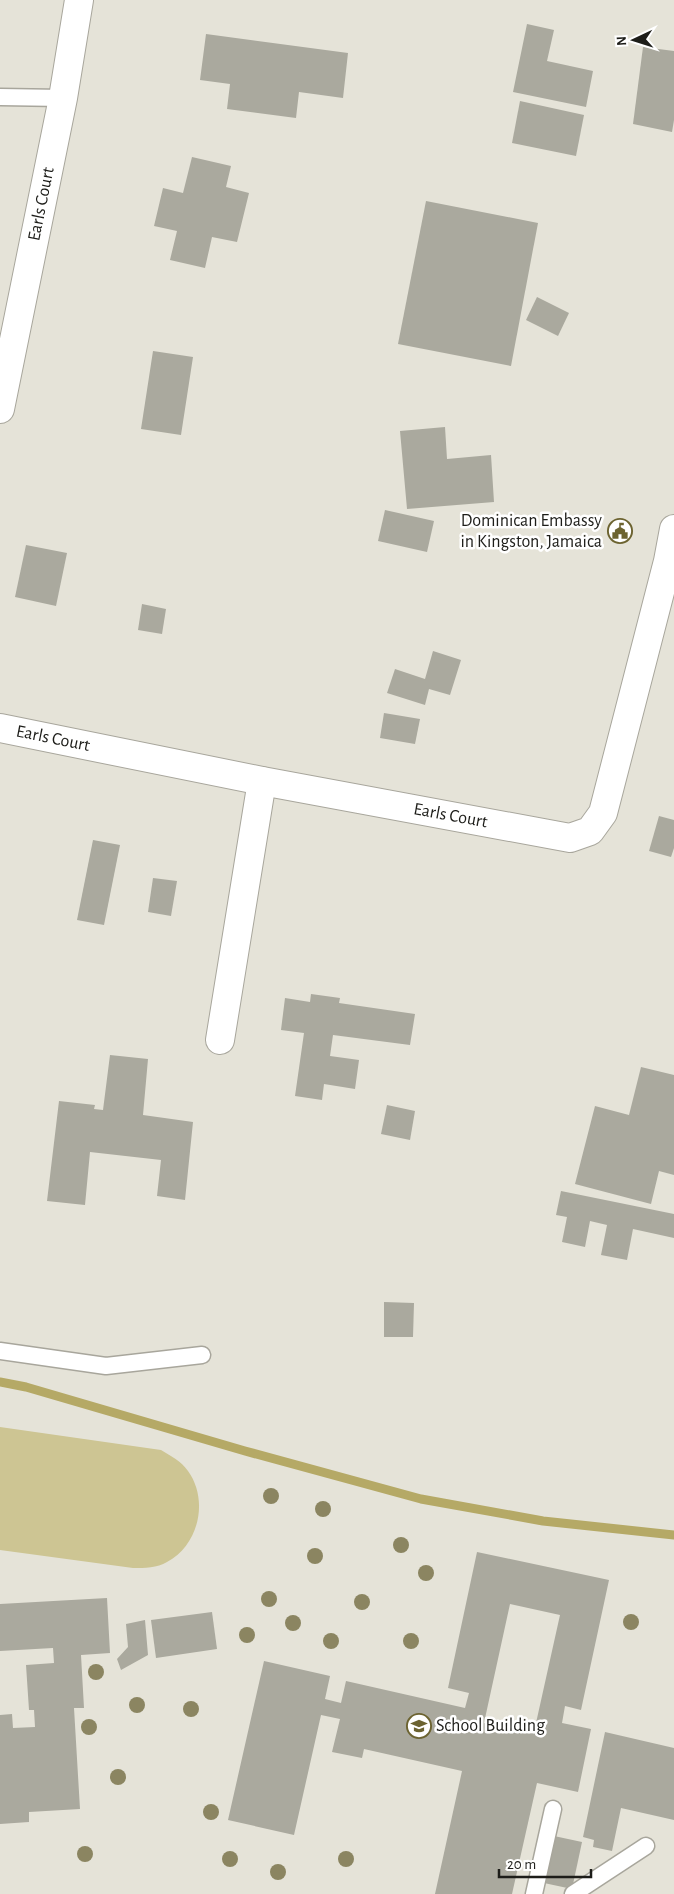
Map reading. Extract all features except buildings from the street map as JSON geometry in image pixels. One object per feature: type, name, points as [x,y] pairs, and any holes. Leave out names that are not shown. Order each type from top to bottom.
[{"type":"street","name":"Earls Court","points":[[0,409],[63,98],[79,0]]},
{"type":"street","name":"Earls Court","points":[[0,728],[262,781],[570,838],[590,831],[603,813],[671,562],[674,529]]},
{"type":"street","points":[[220,1040],[262,781]]},
{"type":"lane","points":[[0,97],[63,98]]},
{"type":"lane","points":[[0,1351],[106,1366],[202,1354]]},
{"type":"lane","points":[[534,1894],[554,1809]]},
{"type":"lane","points":[[573,1894],[646,1846]]},
{"type":"shaded area","points":[[0,1427],[161,1450],[182,1464],[188,1471],[198,1495],[197,1521],[187,1545],[167,1562],[155,1567],[142,1568],[0,1550]]},
{"type":"waterway","points":[[0,1382],[26,1387],[245,1451],[421,1499],[543,1521],[674,1535]]},
{"type":"place","name":"Dominican Embassy in Kingston, Jamaica","points":[[620,531]]},
{"type":"place","name":"School Building","points":[[419,1726]]}]
